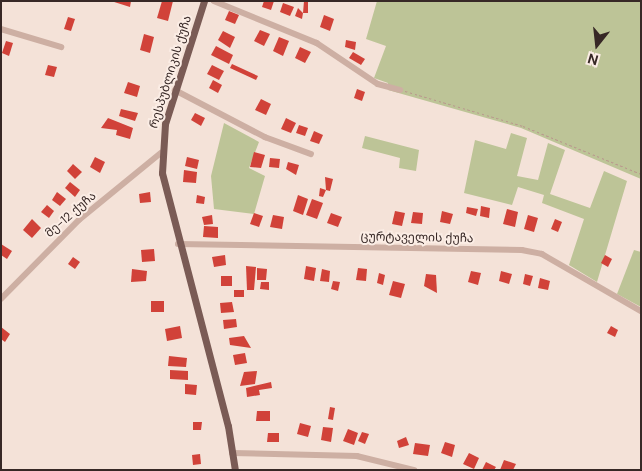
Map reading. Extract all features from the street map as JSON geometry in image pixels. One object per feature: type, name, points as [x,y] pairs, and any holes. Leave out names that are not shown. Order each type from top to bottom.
[{"type":"main road","name":"რესპუბლიკის ქუჩა","points":[[204,1],[175,90],[161,153],[162,173],[183,267],[235,470]]},
{"type":"street","points":[[214,1],[317,43],[378,84],[400,90]]},
{"type":"street","points":[[1,29],[61,47]]},
{"type":"street","points":[[175,90],[265,137],[311,154]]},
{"type":"street","name":"მე-12 ქუჩა","points":[[1,299],[79,220],[161,153]]},
{"type":"street","name":"ცურტაველის ქუჩა","points":[[178,244],[522,250],[542,254],[641,311]]},
{"type":"street","points":[[232,453],[357,456],[414,470]]},
{"type":"path","points":[[400,90],[523,126],[641,174]]},
{"type":"green space","points":[[377,1],[641,1],[641,179],[521,128],[388,90],[388,83],[374,78],[386,46],[366,39]]},
{"type":"green space","points":[[224,123],[259,142],[249,168],[265,176],[254,214],[214,209],[211,176]]},
{"type":"green space","points":[[511,133],[527,138],[517,176],[538,180],[548,143],[565,150],[550,194],[590,208],[604,171],[627,181],[597,282],[569,265],[584,219],[542,203],[544,195],[518,187],[512,205],[464,193],[475,140],[506,149]]},
{"type":"green space","points":[[365,136],[419,150],[416,171],[399,168],[400,158],[362,148]]},
{"type":"green space","points":[[634,250],[641,252],[641,307],[617,294]]},
{"type":"building","points":[[111,1],[131,1],[130,7]]},
{"type":"building","points":[[162,1],[173,1],[168,21],[157,18]]},
{"type":"building","points":[[264,1],[274,1],[271,10],[262,7]]},
{"type":"building","points":[[304,1],[308,1],[308,13],[303,13]]},
{"type":"building","points":[[283,3],[294,7],[290,16],[280,12]]},
{"type":"building","points":[[298,8],[303,13],[302,19],[295,16]]},
{"type":"building","points":[[229,11],[239,15],[235,24],[225,20]]},
{"type":"building","points":[[324,15],[334,19],[330,31],[320,27]]},
{"type":"building","points":[[68,17],[75,19],[71,31],[64,29]]},
{"type":"building","points":[[260,30],[270,34],[264,46],[254,41]]},
{"type":"building","points":[[223,31],[235,37],[230,48],[218,40]]},
{"type":"building","points":[[144,34],[154,37],[150,53],[140,50]]},
{"type":"building","points":[[279,37],[289,41],[283,56],[273,51]]},
{"type":"building","points":[[346,40],[356,42],[355,50],[345,47]]},
{"type":"building","points":[[6,41],[13,43],[9,56],[2,53]]},
{"type":"building","points":[[216,46],[233,55],[229,64],[211,55]]},
{"type":"building","points":[[300,47],[311,52],[305,63],[295,58]]},
{"type":"building","points":[[353,52],[365,59],[361,65],[349,58]]},
{"type":"building","points":[[232,64],[258,76],[256,80],[230,68]]},
{"type":"building","points":[[48,65],[57,67],[54,77],[45,75]]},
{"type":"building","points":[[212,65],[224,71],[219,80],[207,74]]},
{"type":"building","points":[[213,80],[222,85],[218,93],[209,88]]},
{"type":"building","points":[[128,82],[140,86],[137,97],[124,93]]},
{"type":"building","points":[[357,89],[365,92],[362,101],[354,98]]},
{"type":"building","points":[[261,99],[271,104],[266,115],[255,110]]},
{"type":"building","points":[[121,109],[138,113],[135,121],[119,116]]},
{"type":"building","points":[[195,113],[205,118],[201,126],[191,120]]},
{"type":"building","points":[[108,118],[133,128],[130,139],[116,135],[117,130],[101,128]]},
{"type":"building","points":[[286,118],[296,123],[291,133],[281,129]]},
{"type":"building","points":[[299,125],[308,128],[305,136],[296,133]]},
{"type":"building","points":[[314,131],[323,135],[319,144],[310,141]]},
{"type":"building","points":[[254,152],[265,155],[261,168],[250,167]]},
{"type":"building","points":[[95,157],[105,162],[100,173],[90,167]]},
{"type":"building","points":[[187,157],[199,160],[197,169],[185,166]]},
{"type":"building","points":[[270,158],[280,159],[279,168],[269,167]]},
{"type":"building","points":[[288,162],[299,165],[296,175],[286,169]]},
{"type":"building","points":[[73,164],[82,172],[75,179],[67,171]]},
{"type":"building","points":[[184,170],[197,172],[196,183],[183,182]]},
{"type":"building","points":[[325,177],[333,179],[330,191],[326,190]]},
{"type":"building","points":[[70,182],[80,190],[75,197],[65,188]]},
{"type":"building","points":[[320,188],[326,190],[323,197],[319,196]]},
{"type":"building","points":[[57,192],[66,199],[60,206],[52,200]]},
{"type":"building","points":[[150,192],[151,202],[140,203],[139,194]]},
{"type":"building","points":[[197,195],[205,197],[204,204],[196,203]]},
{"type":"building","points":[[298,195],[308,199],[303,215],[293,211]]},
{"type":"building","points":[[312,199],[323,203],[317,219],[306,215]]},
{"type":"building","points":[[47,205],[54,211],[49,218],[41,212]]},
{"type":"building","points":[[481,206],[490,208],[489,218],[480,216]]},
{"type":"building","points":[[467,207],[478,209],[476,216],[466,213]]},
{"type":"building","points":[[507,209],[518,212],[515,227],[503,224]]},
{"type":"building","points":[[395,211],[405,213],[402,226],[392,224]]},
{"type":"building","points":[[442,211],[453,214],[450,224],[440,222]]},
{"type":"building","points":[[413,212],[423,213],[422,224],[411,223]]},
{"type":"building","points":[[254,213],[263,216],[259,227],[250,224]]},
{"type":"building","points":[[331,213],[342,217],[338,227],[327,223]]},
{"type":"building","points":[[212,215],[213,224],[204,225],[202,217]]},
{"type":"building","points":[[273,215],[284,217],[282,229],[270,227]]},
{"type":"building","points":[[528,215],[538,218],[534,232],[524,229]]},
{"type":"building","points":[[32,219],[41,228],[32,238],[23,230]]},
{"type":"building","points":[[555,219],[562,222],[558,232],[551,229]]},
{"type":"building","points":[[204,226],[218,227],[218,238],[203,237]]},
{"type":"building","points":[[1,244],[12,251],[7,259],[1,255]]},
{"type":"building","points":[[154,249],[155,261],[142,262],[141,250]]},
{"type":"building","points":[[225,255],[226,265],[214,267],[212,257]]},
{"type":"building","points":[[605,255],[612,259],[608,267],[601,263]]},
{"type":"building","points":[[73,257],[80,262],[75,269],[68,264]]},
{"type":"building","points":[[246,266],[256,267],[254,290],[247,290]]},
{"type":"building","points":[[306,266],[316,268],[314,281],[304,279]]},
{"type":"building","points":[[257,268],[267,269],[266,280],[257,280]]},
{"type":"building","points":[[358,268],[367,269],[366,281],[356,280]]},
{"type":"building","points":[[132,269],[147,271],[146,281],[131,282]]},
{"type":"building","points":[[322,269],[330,271],[329,282],[320,281]]},
{"type":"building","points":[[471,271],[481,273],[478,285],[468,282]]},
{"type":"building","points":[[501,271],[512,274],[509,284],[499,281]]},
{"type":"building","points":[[379,273],[385,275],[383,285],[377,283]]},
{"type":"building","points":[[426,274],[436,275],[437,293],[424,286]]},
{"type":"building","points":[[525,274],[533,276],[530,286],[523,284]]},
{"type":"building","points":[[221,276],[232,276],[232,286],[221,286]]},
{"type":"building","points":[[540,278],[550,281],[548,290],[538,288]]},
{"type":"building","points":[[333,281],[340,282],[338,291],[331,289]]},
{"type":"building","points":[[393,281],[405,284],[401,298],[389,295]]},
{"type":"building","points":[[261,282],[269,282],[269,290],[260,289]]},
{"type":"building","points":[[234,290],[244,290],[244,297],[234,297]]},
{"type":"building","points":[[151,301],[164,301],[164,312],[151,312]]},
{"type":"building","points":[[232,302],[234,312],[221,313],[220,303]]},
{"type":"building","points":[[236,319],[237,327],[224,329],[223,320]]},
{"type":"building","points":[[180,326],[182,338],[167,341],[165,329]]},
{"type":"building","points":[[611,326],[618,330],[615,337],[607,333]]},
{"type":"building","points":[[1,327],[10,334],[5,342],[1,339]]},
{"type":"building","points":[[244,336],[251,348],[230,345],[229,338]]},
{"type":"building","points":[[245,353],[247,363],[235,365],[233,355]]},
{"type":"building","points":[[169,356],[187,358],[186,367],[168,366]]},
{"type":"building","points":[[170,370],[188,371],[188,380],[170,379]]},
{"type":"building","points":[[257,371],[255,384],[240,386],[244,372]]},
{"type":"building","points":[[271,382],[272,388],[259,390],[260,395],[247,397],[246,388]]},
{"type":"building","points":[[185,384],[197,385],[196,395],[185,394]]},
{"type":"building","points":[[330,407],[335,408],[333,420],[328,419]]},
{"type":"building","points":[[257,411],[270,411],[270,421],[256,421]]},
{"type":"building","points":[[193,422],[202,422],[201,430],[193,430]]},
{"type":"building","points":[[300,423],[311,426],[308,437],[297,434]]},
{"type":"building","points":[[323,427],[333,428],[331,442],[321,440]]},
{"type":"building","points":[[348,429],[358,433],[354,445],[343,441]]},
{"type":"building","points":[[362,432],[369,434],[365,444],[358,441]]},
{"type":"building","points":[[268,433],[279,433],[279,442],[267,442]]},
{"type":"building","points":[[406,437],[409,445],[399,448],[397,441]]},
{"type":"building","points":[[445,442],[455,445],[452,457],[441,453]]},
{"type":"building","points":[[415,443],[430,445],[428,456],[413,454]]},
{"type":"building","points":[[469,453],[479,458],[474,469],[463,464]]},
{"type":"building","points":[[200,454],[201,464],[193,465],[192,455]]},
{"type":"building","points":[[504,460],[516,464],[513,470],[500,470]]},
{"type":"building","points":[[486,462],[496,467],[494,470],[482,470]]}]
